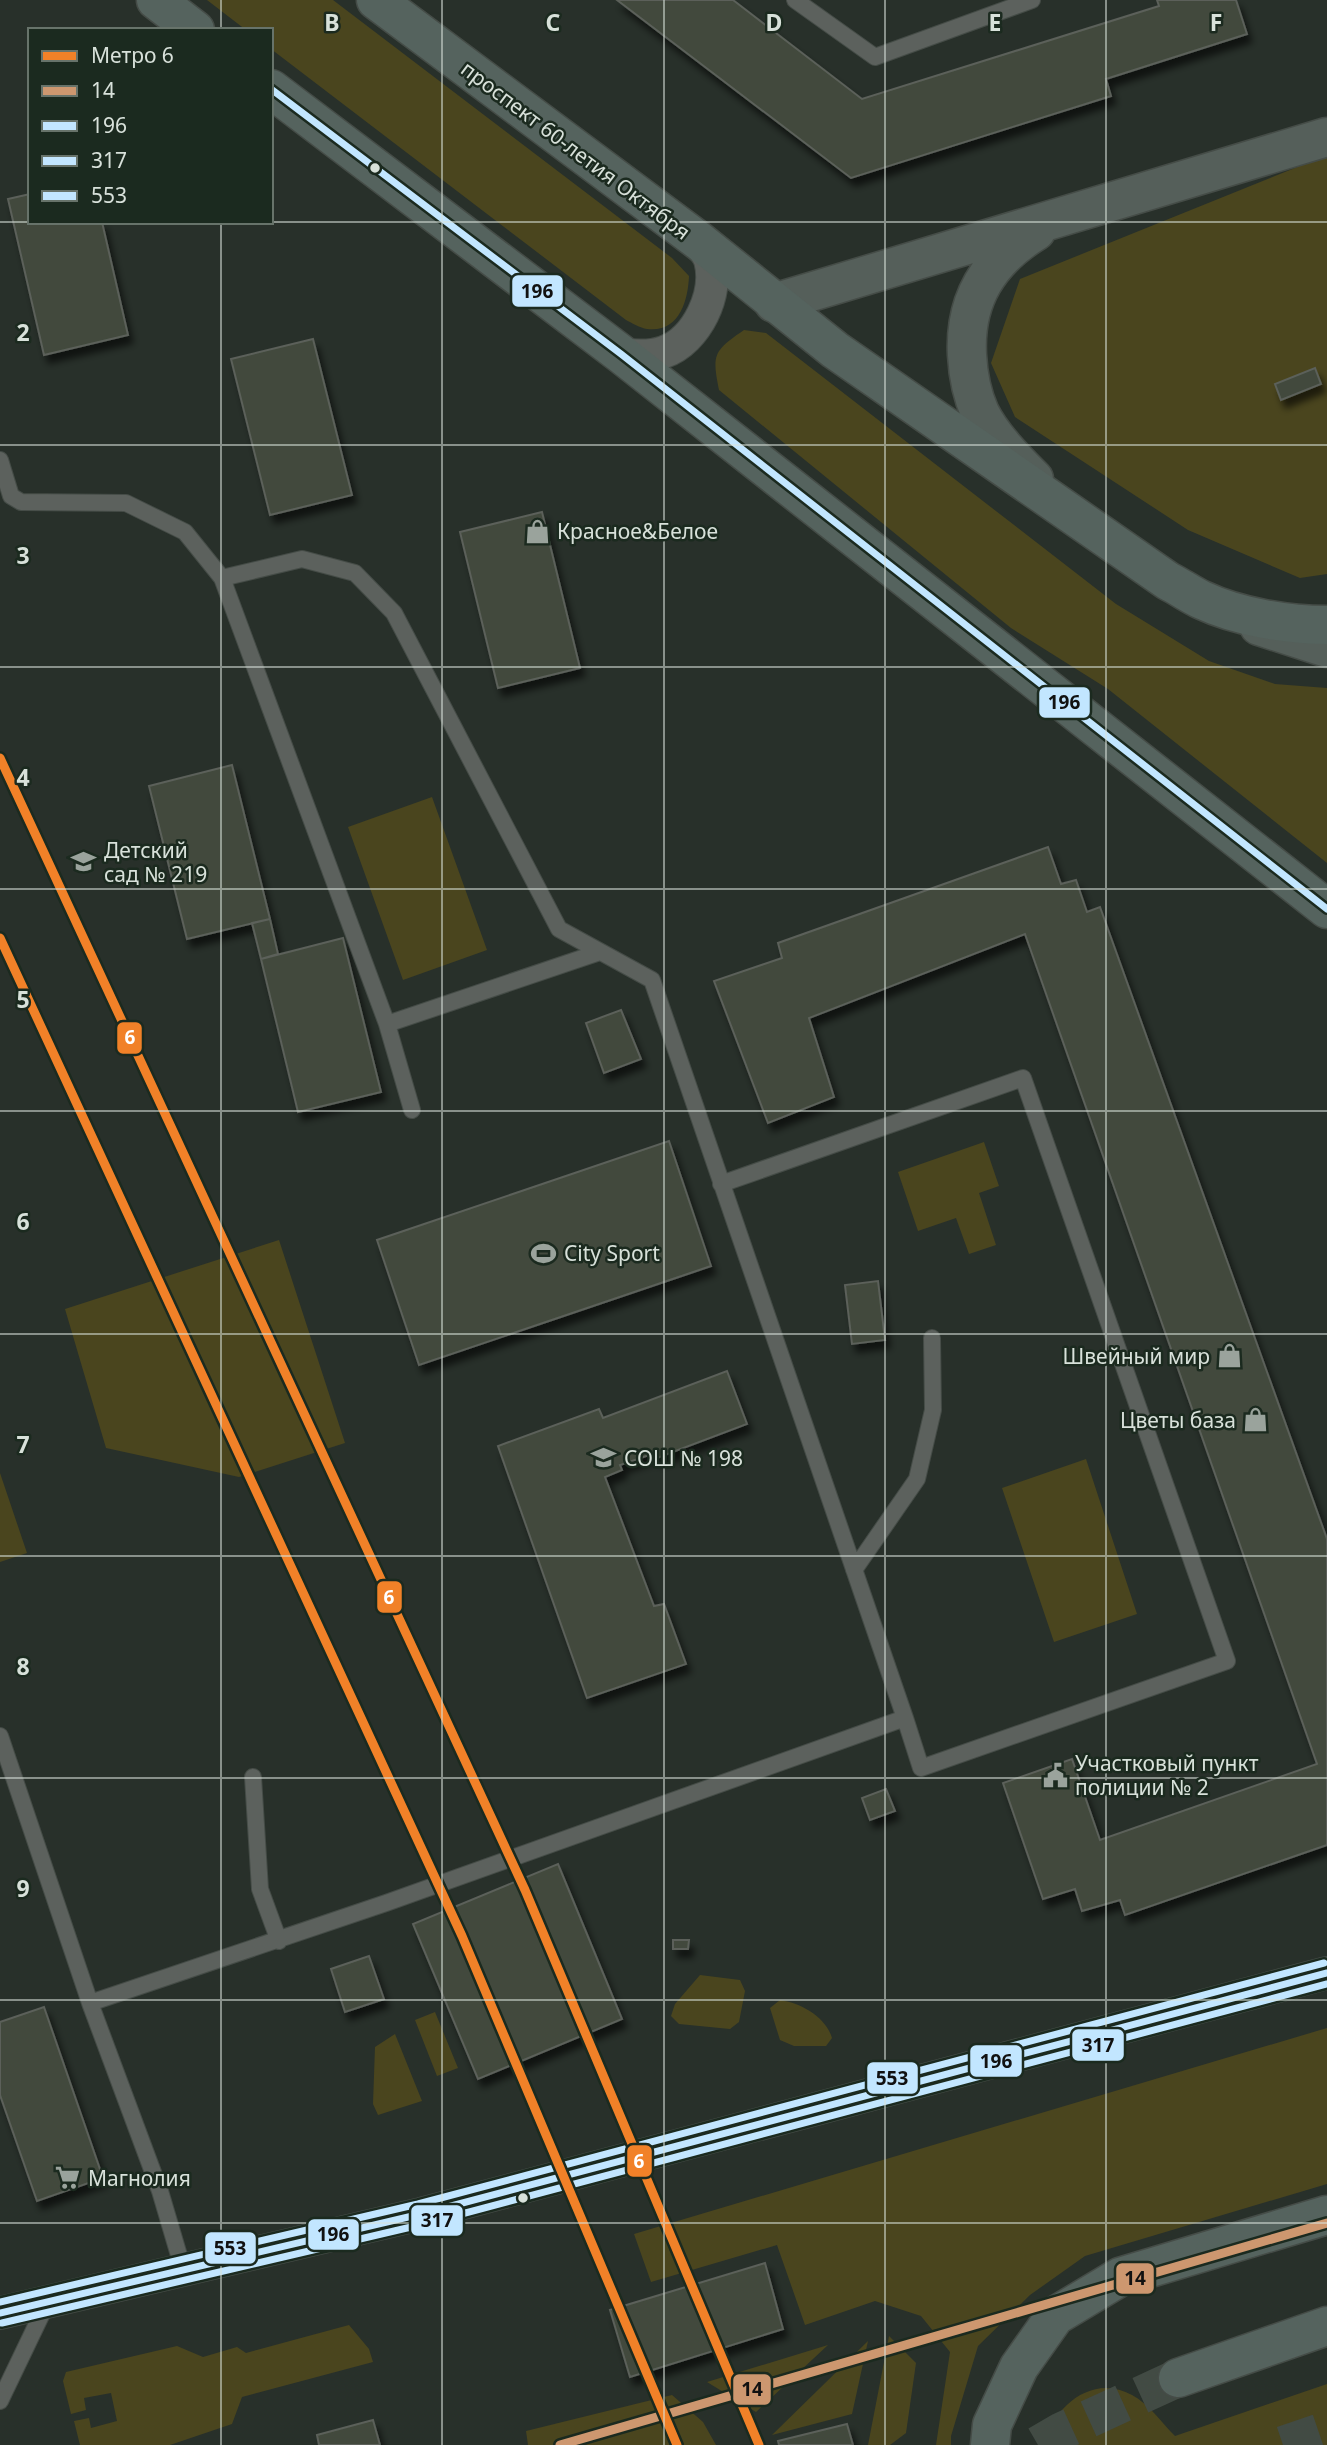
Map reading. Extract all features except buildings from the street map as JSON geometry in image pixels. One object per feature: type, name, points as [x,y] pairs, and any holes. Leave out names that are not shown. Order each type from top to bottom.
[{"type":"main road","points":[[156,0],[192,28]]},
{"type":"main road","name":"проспект 60-летия Октября","points":[[376,0],[699,241],[835,350],[1159,575],[1203,601],[1296,625],[1327,625]]},
{"type":"main road","points":[[273,91],[621,354],[1327,909]]},
{"type":"main road","points":[[774,303],[1327,137]]},
{"type":"main road","points":[[1055,218],[1021,240],[994,265],[975,294],[966,332],[968,376],[980,413],[1002,444],[1031,477],[1072,515]]},
{"type":"main road","points":[[1203,601],[1257,626],[1327,648]]},
{"type":"main road","points":[[990,2445],[992,2425],[1018,2367],[1055,2316],[1120,2277],[1327,2214]]},
{"type":"main road","points":[[1178,2378],[1327,2326]]},
{"type":"street","points":[[621,354],[642,357],[666,352],[687,337],[704,314],[712,287],[709,260],[699,241]]},
{"type":"street","points":[[0,2312],[421,2214],[1327,1973]]},
{"type":"lane","points":[[795,0],[875,57],[1032,0]]},
{"type":"lane","points":[[0,460],[11,496],[21,502],[126,503],[185,532],[222,578],[387,1024],[412,1110]]},
{"type":"lane","points":[[222,578],[302,559],[355,573],[394,613],[559,929],[652,980],[921,1768],[1227,1661],[1023,1078],[722,1184]]},
{"type":"lane","points":[[387,1024],[600,951]]},
{"type":"lane","points":[[854,1570],[917,1479],[933,1410],[932,1338]]},
{"type":"lane","points":[[90,2003],[279,1941],[905,1718]]},
{"type":"lane","points":[[0,1736],[90,2003],[160,2190],[183,2269]]},
{"type":"lane","points":[[253,1777],[260,1889],[279,1941]]},
{"type":"lane","points":[[0,2401],[48,2301]]},
{"type":"shaded area","points":[[207,0],[333,0],[672,258],[689,276],[687,295],[680,313],[674,321],[658,329],[644,328],[626,320],[273,51],[273,28],[243,28]]},
{"type":"shaded area","points":[[1327,155],[1327,574],[1300,578],[1188,530],[1015,417],[991,363],[1020,279]]},
{"type":"shaded area","points":[[744,330],[766,333],[1116,604],[1209,661],[1275,684],[1327,688],[1327,863],[1108,689],[1011,628],[719,390],[717,355],[726,343]]},
{"type":"shaded area","points":[[432,797],[487,950],[403,980],[348,827]]},
{"type":"shaded area","points":[[984,1142],[999,1186],[979,1193],[996,1245],[969,1254],[956,1218],[918,1231],[898,1172]]},
{"type":"shaded area","points":[[279,1240],[345,1443],[239,1477],[106,1448],[65,1309]]},
{"type":"shaded area","points":[[1086,1459],[1137,1614],[1054,1642],[1002,1488]]},
{"type":"shaded area","points":[[0,1473],[27,1553],[0,1562]]},
{"type":"shaded area","points":[[700,1975],[740,1980],[745,1991],[739,2022],[730,2029],[679,2024],[671,2016],[675,2004]]},
{"type":"shaded area","points":[[780,2000],[812,2012],[824,2024],[832,2038],[826,2046],[794,2046],[780,2040],[770,2008]]},
{"type":"shaded area","points":[[435,2012],[458,2068],[437,2076],[415,2020]]},
{"type":"shaded area","points":[[1327,2028],[1327,2184],[1085,2256],[1030,2295],[978,2346],[951,2436],[951,2445],[936,2445],[950,2352],[921,2316],[875,2301],[805,2325],[777,2245],[651,2282],[634,2234]]},
{"type":"shaded area","points":[[395,2034],[422,2101],[378,2115],[373,2104],[375,2047]]},
{"type":"shaded area","points":[[349,2325],[369,2349],[373,2362],[242,2397],[232,2424],[170,2445],[80,2445],[74,2421],[89,2418],[91,2428],[117,2421],[111,2393],[84,2398],[86,2410],[71,2414],[63,2381],[66,2372],[177,2346],[203,2357],[237,2347],[246,2353]]},
{"type":"shaded area","points":[[889,2336],[916,2363],[906,2433],[890,2445],[868,2445]]},
{"type":"shaded area","points":[[868,2341],[852,2414],[772,2435]]},
{"type":"shaded area","points":[[828,2345],[756,2412],[707,2382]]},
{"type":"shaded area","points":[[1327,2384],[1327,2445],[1044,2445],[1056,2418],[1066,2406],[1089,2391],[1117,2389],[1132,2395],[1150,2409],[1175,2436]]},
{"type":"shaded area","points":[[672,2395],[703,2422],[716,2445],[528,2445],[526,2431]]},
{"type":"tunnel","points":[[1038,2445],[1062,2431],[1178,2378]]},
{"type":"tunnel","points":[[1283,2445],[1327,2430]]},
{"type":"metro line","name":"6","points":[[0,758],[525,1890],[759,2445]]},
{"type":"metro line","name":"6","points":[[0,938],[462,1936],[677,2445]]},
{"type":"transit line","name":"196","points":[[273,91],[621,354],[1327,909]]},
{"type":"transit line","name":"553","points":[[0,2302],[418,2204],[1324,1963]]},
{"type":"transit line","name":"196","points":[[0,2313],[421,2214],[1327,1973]]},
{"type":"transit line","name":"317","points":[[2,2323],[424,2224],[1327,1984]]},
{"type":"transit line","name":"14","points":[[560,2445],[1327,2223]]},
{"type":"place","name":"Красное&Белое","points":[[537,531]]},
{"type":"place","name":"Детский сад № 219","points":[[84,862]]},
{"type":"place","name":"City Sport","points":[[544,1253]]},
{"type":"place","name":"Швейный мир","points":[[1230,1356]]},
{"type":"place","name":"Цветы база","points":[[1256,1420]]},
{"type":"place","name":"СОШ № 198","points":[[604,1458]]},
{"type":"place","name":"Участковый пункт полиции № 2","points":[[1055,1775]]},
{"type":"place","name":"Магнолия","points":[[68,2178]]}]
